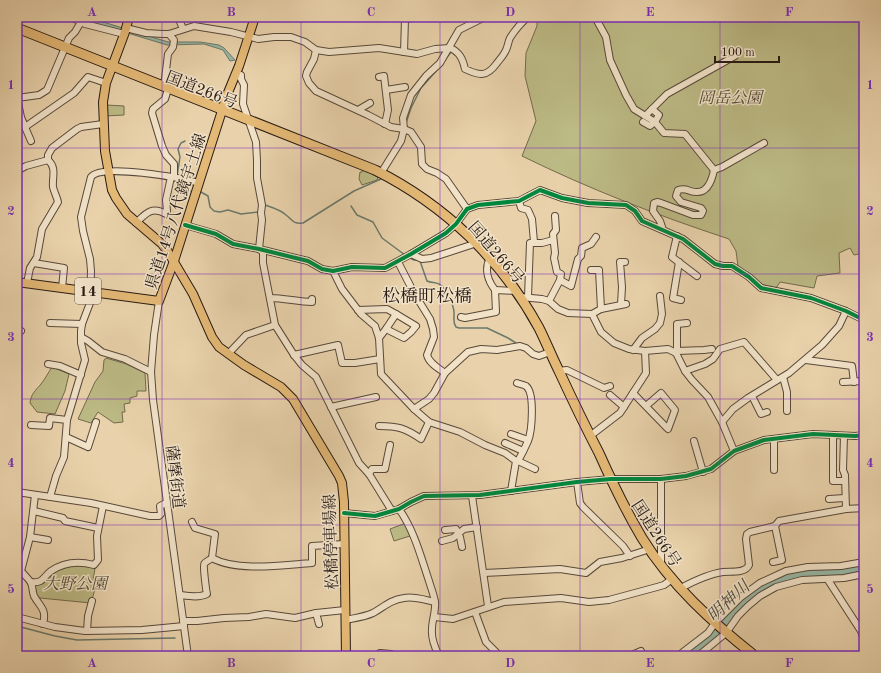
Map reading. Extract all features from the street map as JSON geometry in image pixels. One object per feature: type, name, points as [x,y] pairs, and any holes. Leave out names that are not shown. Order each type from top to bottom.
[{"type":"highway","name":"国道266号","points":[[17,28],[361,164],[381,173],[420,195],[456,224],[490,258],[521,295],[538,327],[625,508],[650,549],[672,579],[720,628],[755,656]]},
{"type":"main road","name":"松橋停車場線","points":[[129,17],[106,83],[103,102],[105,151],[108,171],[116,198],[120,206],[136,223],[162,244],[193,294],[212,337],[220,347],[228,354],[281,387],[297,404],[339,476],[343,492],[344,513],[346,656]]},
{"type":"main road","name":"県道14号八代鏡宇土線","points":[[17,282],[160,301],[255,17]]},
{"type":"street","points":[[71,17],[125,31],[146,33],[169,34],[194,26],[260,39],[291,37],[305,42],[316,50],[329,52],[379,48],[418,54],[440,48],[450,48],[459,55],[465,70],[484,75],[490,72],[496,65],[506,50],[510,39],[520,24],[528,17]]},
{"type":"street","points":[[178,17],[183,29]]},
{"type":"street","points":[[404,52],[404,18],[419,17]]},
{"type":"street","points":[[381,173],[401,141],[404,129],[403,118],[412,95],[426,76],[440,63],[459,30],[485,17]]},
{"type":"street","points":[[595,17],[606,36],[610,60],[634,109],[644,119],[655,122],[664,133],[685,134],[714,170]]},
{"type":"street","points":[[31,141],[20,117],[17,98],[39,95],[47,90],[69,38],[75,32],[79,20]]},
{"type":"street","points":[[136,223],[146,213],[156,210],[166,214],[167,213],[166,200],[175,177],[174,164],[166,155],[162,146],[152,113],[153,109],[165,99],[168,54],[173,43],[169,34]]},
{"type":"street","points":[[316,50],[314,59],[306,76],[309,83],[319,93],[385,124],[411,132],[418,142],[421,150],[422,164],[446,179],[467,209]]},
{"type":"street","points":[[644,119],[667,94],[735,56]]},
{"type":"street","points":[[236,73],[241,75],[244,85],[243,102],[256,142],[257,178],[262,220],[259,249],[262,252],[275,324],[294,355],[302,365],[316,377],[358,463],[369,474],[392,511]]},
{"type":"street","points":[[383,76],[388,111],[385,124]]},
{"type":"street","points":[[25,127],[74,93],[88,78],[106,83]]},
{"type":"street","points":[[386,90],[405,87]]},
{"type":"street","points":[[358,110],[370,103]]},
{"type":"street","points":[[652,109],[659,115],[655,122]]},
{"type":"street","points":[[48,160],[48,155],[52,148],[76,129],[103,124]]},
{"type":"street","points":[[714,170],[764,143]]},
{"type":"street","points":[[17,171],[26,166],[48,160]]},
{"type":"street","points":[[27,283],[30,268],[37,257],[42,229],[58,202],[53,186],[54,172],[52,163],[48,160]]},
{"type":"street","points":[[663,230],[660,221],[653,211],[654,203],[661,203],[693,216],[701,215],[701,208],[681,202],[676,196],[678,190],[684,188],[695,192],[702,192],[708,187],[714,170]]},
{"type":"street","points":[[50,497],[56,476],[64,457],[67,420],[85,360],[81,337],[82,324],[90,303],[91,264],[83,231],[82,210],[92,175],[108,171],[175,177],[199,183]]},
{"type":"street","points":[[185,225],[216,234],[234,244],[308,261],[322,269],[333,271],[352,267],[385,268],[398,262],[446,233],[456,224],[467,209],[478,205],[519,201],[540,190],[562,198],[581,202],[626,205],[634,211],[642,221],[684,239],[715,264],[732,266],[749,277],[761,288],[811,298],[846,311],[864,320]]},
{"type":"street","points":[[519,201],[521,208],[528,210],[532,219],[534,242]]},
{"type":"street","points":[[549,301],[560,280],[561,274],[556,272],[554,258],[555,253],[553,234],[556,230],[555,216]]},
{"type":"street","points":[[677,236],[672,257],[697,276]]},
{"type":"street","points":[[560,280],[571,286],[578,259],[581,256],[582,248],[591,244],[596,237]]},
{"type":"street","points":[[521,295],[530,243],[542,243],[553,240]]},
{"type":"street","points":[[408,256],[422,259],[431,258],[476,243]]},
{"type":"street","points":[[461,317],[465,318],[496,312],[495,290],[491,284],[487,271],[490,258]]},
{"type":"street","points":[[398,262],[414,293],[430,319],[434,337],[427,357],[445,373]]},
{"type":"street","points":[[495,290],[542,298],[549,301],[558,309],[568,313],[592,314],[600,309],[623,304],[620,262]]},
{"type":"street","points":[[679,262],[673,298],[681,300]]},
{"type":"street","points":[[34,263],[64,268],[62,288]]},
{"type":"street","points":[[590,270],[599,270],[600,309]]},
{"type":"street","points":[[333,271],[342,289],[358,310],[375,326],[379,338],[381,374],[414,409],[429,422],[460,432],[485,445],[505,453],[517,461],[536,468]]},
{"type":"street","points":[[633,350],[642,338],[655,329],[660,323],[662,314],[660,296]]},
{"type":"street","points":[[270,298],[284,298],[299,302],[312,302],[312,299]]},
{"type":"street","name":"薩摩街道","points":[[160,301],[154,335],[151,372],[153,400],[188,656]]},
{"type":"street","points":[[358,310],[387,309],[416,326],[404,338],[386,329]]},
{"type":"street","points":[[722,422],[733,409],[783,377],[822,346],[835,331],[846,311]]},
{"type":"street","points":[[379,338],[396,314]]},
{"type":"street","points":[[592,314],[604,335],[614,343],[628,349],[645,351],[668,349],[677,352],[712,349]]},
{"type":"street","points":[[50,323],[82,324]]},
{"type":"street","points":[[687,323],[676,324],[677,352],[685,371],[708,396],[722,422],[734,451]]},
{"type":"street","points":[[228,354],[246,335],[275,324]]},
{"type":"street","points":[[81,337],[102,352],[125,359],[151,372]]},
{"type":"street","points":[[685,371],[705,364],[713,358],[720,349],[744,342],[777,380]]},
{"type":"street","points":[[294,355],[338,345],[342,363],[355,364],[380,359]]},
{"type":"street","points":[[414,409],[429,399],[445,373],[468,352],[481,349],[505,349],[520,346],[539,356],[550,352]]},
{"type":"street","points":[[590,436],[620,413],[646,373],[645,351]]},
{"type":"street","points":[[806,360],[852,366],[854,382]]},
{"type":"street","points":[[48,364],[60,366],[81,375]]},
{"type":"street","points":[[558,371],[567,370],[604,388],[610,386]]},
{"type":"street","points":[[783,377],[787,392],[787,411]]},
{"type":"street","points":[[843,382],[864,381]]},
{"type":"street","points":[[511,491],[517,461],[528,440],[531,430],[532,404],[529,390],[526,386],[517,383]]},
{"type":"street","points":[[633,393],[668,430],[675,410],[661,392],[646,406]]},
{"type":"street","points":[[610,394],[624,407]]},
{"type":"street","points":[[752,396],[761,414],[767,412]]},
{"type":"street","points":[[331,407],[376,397]]},
{"type":"street","points":[[31,425],[49,426],[50,418],[67,420]]},
{"type":"street","points":[[66,437],[88,447],[96,422]]},
{"type":"street","points":[[378,426],[400,427],[421,439],[429,422]]},
{"type":"street","points":[[511,434],[528,440]]},
{"type":"street","points":[[344,513],[375,516],[399,509],[424,496],[472,496],[578,482],[611,479],[661,479],[686,476],[711,469],[734,451],[764,440],[813,434],[844,436],[864,435]]},
{"type":"street","points":[[833,435],[833,481],[845,481]]},
{"type":"street","points":[[844,436],[843,470],[846,509]]},
{"type":"street","points":[[774,439],[774,470]]},
{"type":"street","points":[[694,441],[703,472]]},
{"type":"street","points":[[505,443],[523,451]]},
{"type":"street","points":[[369,474],[372,469],[385,469],[390,445]]},
{"type":"street","points":[[661,479],[661,564]]},
{"type":"street","points":[[578,482],[580,503],[623,546],[630,556]]},
{"type":"street","points":[[17,492],[103,506],[157,517],[161,514],[160,506],[166,503]]},
{"type":"street","points":[[35,495],[30,537],[19,569],[31,582],[32,591],[45,612],[43,624]]},
{"type":"street","points":[[472,496],[488,606]]},
{"type":"street","points":[[829,499],[845,498]]},
{"type":"street","points":[[31,582],[40,582],[50,572],[64,565],[81,562],[94,565],[96,564],[98,560],[97,536],[103,506]]},
{"type":"street","points":[[681,588],[707,576],[721,572],[744,570],[748,568],[749,565],[746,539],[747,534],[750,532],[775,526],[779,521],[787,519],[846,509],[864,508]]},
{"type":"street","points":[[399,509],[405,518],[416,542],[435,602],[432,635],[439,656]]},
{"type":"street","points":[[34,511],[63,518],[65,522],[98,528]]},
{"type":"street","points":[[180,595],[196,596],[207,594],[206,577],[203,567],[204,564],[212,558],[215,534],[195,528],[192,522]]},
{"type":"street","points":[[442,541],[453,538],[464,529],[477,526]]},
{"type":"street","points":[[773,562],[782,560],[775,526]]},
{"type":"street","points":[[445,530],[456,529],[460,537],[462,547]]},
{"type":"street","points":[[30,537],[48,540]]},
{"type":"street","points":[[212,558],[217,561],[242,567],[312,563],[312,546],[344,544]]},
{"type":"street","points":[[484,573],[560,569],[586,573],[600,562],[630,556],[650,549]]},
{"type":"street","points":[[698,656],[720,628],[741,597],[760,583],[786,572],[808,567],[840,566],[864,562]]},
{"type":"street","points":[[678,656],[708,633],[720,628],[738,616],[760,596],[776,587],[802,580],[828,580],[864,574]]},
{"type":"street","points":[[434,617],[453,619],[488,606],[522,600],[561,598],[589,602],[609,600],[657,587],[672,579]]},
{"type":"street","points":[[828,580],[861,631],[864,639]]},
{"type":"street","points":[[345,620],[358,618],[374,612],[385,604],[402,598],[414,598],[435,602]]},
{"type":"street","points":[[87,631],[88,616],[92,600]]},
{"type":"street","points":[[17,617],[65,629],[87,631],[142,630],[224,618],[249,617],[266,614],[295,618],[316,613],[345,610]]},
{"type":"street","points":[[475,612],[486,642],[500,656]]},
{"type":"street","points":[[316,613],[319,624]]},
{"type":"street","points":[[630,656],[641,651]]},
{"type":"street","points":[[380,653],[391,654],[393,656]]},
{"type":"green space","name":"岡岳公園","points":[[537,17],[864,17],[864,253],[854,255],[850,248],[839,253],[840,273],[817,276],[814,288],[780,282],[776,288],[763,285],[738,266],[736,251],[729,239],[624,201],[573,180],[522,156],[536,121],[525,76],[526,53],[537,26]]},
{"type":"green space","points":[[106,105],[124,106],[124,115],[105,116]]},
{"type":"green space","points":[[363,170],[378,177],[377,180],[362,185],[359,179],[360,172]]},
{"type":"green space","points":[[106,358],[126,364],[145,373],[146,391],[137,391],[137,396],[130,398],[130,403],[124,404],[125,412],[122,412],[123,422],[114,423],[98,412],[91,423],[78,419],[95,382],[103,371],[104,360]]},
{"type":"green space","points":[[52,367],[69,374],[65,391],[55,414],[37,412],[30,403],[31,397]]},
{"type":"green space","points":[[406,523],[410,536],[394,541],[390,529]]},
{"type":"green space","name":"大野公園","points":[[75,565],[95,568],[92,588],[95,589],[91,603],[40,598],[39,600],[34,590],[35,585],[58,570]]},
{"type":"shaded area","points":[[74,17],[87,17],[168,42],[200,42],[219,45],[224,48],[235,60],[230,61],[223,50],[204,44],[167,45],[92,24]]},
{"type":"waterway","points":[[444,61],[451,52]]},
{"type":"waterway","points":[[406,123],[411,108],[421,88],[438,69]]},
{"type":"waterway","points":[[177,176],[180,157],[178,149],[181,143],[185,141]]},
{"type":"waterway","points":[[265,205],[276,209],[295,222],[303,223],[354,191],[381,179]]},
{"type":"waterway","points":[[178,180],[184,189],[192,192]]},
{"type":"waterway","points":[[201,192],[208,196],[210,207],[214,211],[220,212],[228,210],[241,214],[260,211]]},
{"type":"waterway","points":[[351,206],[357,215],[373,222],[382,238],[405,255]]},
{"type":"waterway","points":[[408,257],[417,260]]},
{"type":"waterway","points":[[420,261],[427,281],[439,284],[447,293],[452,303],[454,323],[456,327],[487,328],[516,343]]},
{"type":"waterway","name":"明神川","points":[[688,656],[713,636],[748,598],[767,586],[787,577],[797,575],[846,572],[864,568]]},
{"type":"waterway","points":[[17,626],[77,640],[175,638]]},
{"type":"cycle path","points":[[185,225],[216,234],[233,244],[308,261],[322,269],[333,271],[352,267],[385,268],[446,233],[456,224],[467,209],[478,205],[519,201],[540,190],[562,198],[588,203],[626,205],[635,211],[642,221],[683,239],[715,264],[732,266],[749,277],[761,288],[811,298],[846,311],[864,320]]},
{"type":"cycle path","points":[[344,513],[375,516],[399,509],[424,496],[480,495],[577,482],[611,479],[661,479],[686,476],[711,469],[734,451],[764,440],[813,434],[864,435]]},
{"type":"district","name":"松橋町松橋","points":[[427,296]]}]
